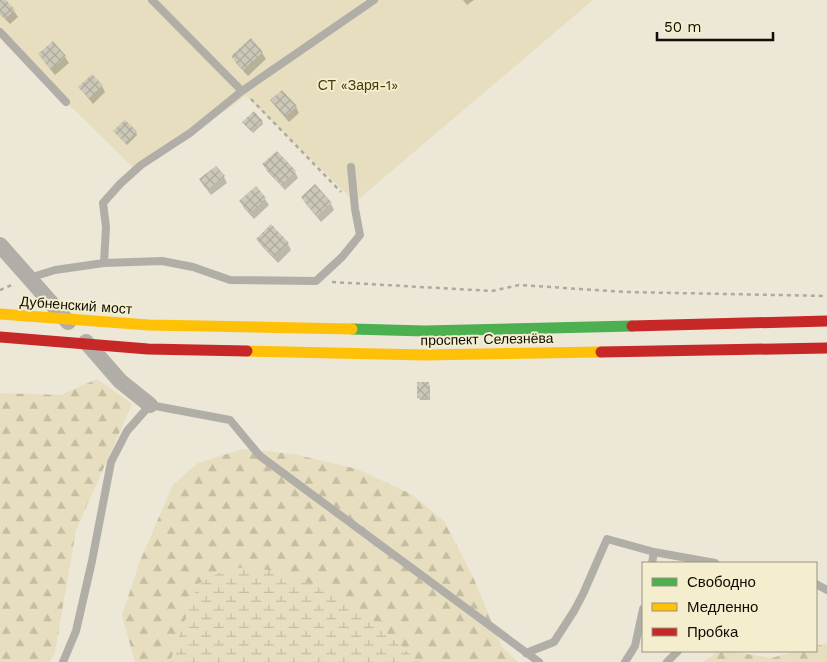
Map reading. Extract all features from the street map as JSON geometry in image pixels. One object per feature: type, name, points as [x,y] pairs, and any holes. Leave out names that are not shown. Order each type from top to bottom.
[{"type":"main road","name":"Дубненский мост","points":[[0,314],[149,325]]},
{"type":"main road","name":"проспект Селезнёва","points":[[149,325],[425,331],[827,321]]},
{"type":"main road","name":"проспект Селезнёва","points":[[0,338],[148,349],[425,355],[827,348]]},
{"type":"street","points":[[0,245],[120,381],[150,405]]},
{"type":"lane","points":[[152,0],[242,90]]},
{"type":"lane","points":[[104,262],[106,227],[102,203],[120,184],[141,165],[190,133],[242,90],[374,0]]},
{"type":"lane","points":[[0,32],[66,102]]},
{"type":"lane","points":[[29,278],[55,270],[104,262],[162,261],[193,267],[230,280],[316,281],[342,257],[360,235],[354,205],[351,167]]},
{"type":"lane","points":[[63,662],[76,631],[111,462],[127,431],[150,405],[230,420],[260,456],[539,662]]},
{"type":"lane","points":[[526,653],[554,642],[583,594],[607,539],[654,552],[709,562]]},
{"type":"lane","points":[[652,562],[654,552]]},
{"type":"lane","points":[[625,662],[635,646],[642,614]]},
{"type":"lane","points":[[667,662],[677,652]]},
{"type":"path","points":[[242,90],[354,205]]},
{"type":"path","points":[[316,281],[492,290],[519,285],[626,292],[827,296]]},
{"type":"green space","name":"СТ «Заря-1»","points":[[0,0],[593,0],[355,202],[246,96],[138,172],[66,102],[0,30]]},
{"type":"green space","points":[[97,379],[132,404],[76,530],[55,652],[50,662],[0,662],[0,393],[61,395]]},
{"type":"green space","points":[[243,449],[293,454],[357,469],[411,494],[444,521],[474,579],[502,647],[518,662],[419,662],[356,606],[198,584],[170,662],[135,662],[122,615],[140,561],[173,485],[198,463]]},
{"type":"green space","points":[[231,567],[269,570],[312,584],[356,606],[419,662],[170,662],[198,584]]},
{"type":"green space","points":[[827,643],[827,662],[703,662],[718,652],[734,652],[771,658],[795,652],[817,652],[817,646]]},
{"type":"building","points":[[0,0],[6,0],[15,10],[5,19],[0,13]]},
{"type":"building","points":[[251,38],[263,52],[243,70],[231,56]]},
{"type":"building","points":[[53,41],[66,56],[51,70],[38,54]]},
{"type":"building","points":[[92,74],[103,85],[89,98],[78,87]]},
{"type":"building","points":[[282,90],[297,106],[285,117],[270,100]]},
{"type":"building","points":[[254,111],[263,121],[251,131],[242,122]]},
{"type":"building","points":[[125,120],[137,131],[125,143],[113,131]]},
{"type":"building","points":[[277,151],[296,171],[281,185],[262,164]]},
{"type":"building","points":[[216,166],[225,176],[207,190],[199,179]]},
{"type":"building","points":[[315,184],[332,203],[317,216],[301,197]]},
{"type":"building","points":[[256,186],[266,198],[250,213],[239,201]]},
{"type":"building","points":[[271,224],[289,243],[274,257],[256,239]]},
{"type":"building","points":[[417,382],[429,382],[429,397],[417,398]]},
{"type":"traffic: fast","points":[[352,329],[425,331],[632,326]]},
{"type":"traffic: slow","points":[[0,314],[149,325],[352,329]]},
{"type":"traffic: slow","points":[[247,351],[425,355],[601,352]]},
{"type":"traffic: jam","points":[[632,326],[827,321]]},
{"type":"traffic: jam","points":[[0,337],[148,349],[247,351]]},
{"type":"traffic: jam","points":[[601,352],[827,348]]}]
